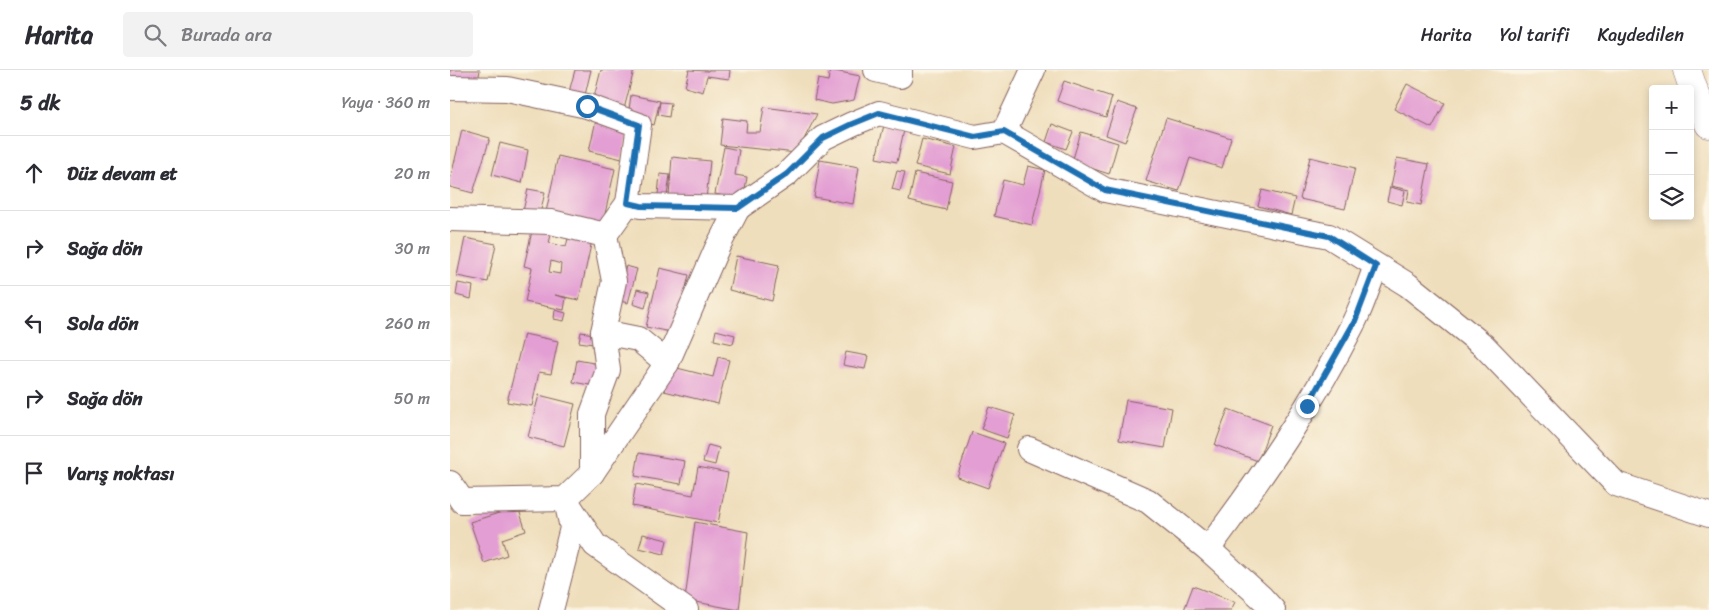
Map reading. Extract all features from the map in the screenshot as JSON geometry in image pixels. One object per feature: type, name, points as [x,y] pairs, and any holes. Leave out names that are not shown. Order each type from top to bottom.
[{"type":"highway","points":[[1687,70],[1709,124]]},
{"type":"street","points":[[876,70],[900,76],[900,70]]},
{"type":"street","points":[[1004,132],[1033,70]]},
{"type":"street","points":[[450,88],[507,89],[587,106],[639,125],[628,203],[606,235],[614,281],[603,332],[608,370],[592,414],[592,473]]},
{"type":"street","points":[[450,483],[462,501],[565,499],[592,473],[667,363],[716,248],[738,208],[787,174],[823,138],[879,113],[975,137],[1004,132],[1105,190],[1329,236],[1408,285],[1484,346],[1616,484],[1709,516]]},
{"type":"street","points":[[628,203],[641,206],[738,208]]},
{"type":"street","points":[[450,219],[551,222],[606,235]]},
{"type":"street","points":[[1208,549],[1245,500],[1307,406],[1355,321],[1376,266]]},
{"type":"street","points":[[603,332],[638,339],[667,363]]},
{"type":"street","points":[[1029,449],[1148,501],[1208,549],[1273,610]]},
{"type":"street","points":[[551,610],[572,528],[565,499]]},
{"type":"street","points":[[565,499],[595,545],[686,610]]},
{"type":"building","points":[[450,70],[480,70],[478,81],[450,75]]},
{"type":"building","points":[[575,70],[591,70],[585,95],[569,92]]},
{"type":"building","points":[[601,70],[634,70],[624,109],[593,101]]},
{"type":"building","points":[[689,70],[730,70],[729,79],[707,76],[703,92],[685,87]]},
{"type":"building","points":[[830,70],[860,76],[854,100],[832,104],[814,100],[818,79],[828,81]]},
{"type":"building","points":[[1064,81],[1112,97],[1106,117],[1057,101]]},
{"type":"building","points":[[1407,84],[1445,103],[1432,128],[1394,109]]},
{"type":"building","points":[[631,95],[660,101],[654,125],[628,117]]},
{"type":"building","points":[[660,102],[671,103],[669,117],[658,115]]},
{"type":"building","points":[[1117,102],[1137,109],[1125,142],[1106,135]]},
{"type":"building","points":[[764,107],[817,114],[797,153],[720,145],[723,118],[747,121],[746,132],[760,132]]},
{"type":"building","points":[[597,116],[630,123],[622,159],[589,151]]},
{"type":"building","points":[[1166,118],[1231,138],[1222,168],[1190,158],[1179,191],[1146,181]]},
{"type":"building","points":[[1052,124],[1073,132],[1066,149],[1046,142]]},
{"type":"building","points":[[884,125],[904,130],[897,162],[876,158]]},
{"type":"building","points":[[462,130],[490,138],[473,193],[450,187]]},
{"type":"building","points":[[1081,132],[1118,143],[1109,174],[1072,162]]},
{"type":"building","points":[[922,139],[956,147],[950,174],[915,166]]},
{"type":"building","points":[[500,143],[528,150],[522,183],[492,175]]},
{"type":"building","points":[[724,147],[739,150],[735,175],[747,177],[743,200],[715,194]]},
{"type":"building","points":[[558,156],[615,169],[602,227],[546,212]]},
{"type":"building","points":[[672,157],[710,161],[706,200],[669,197]]},
{"type":"building","points":[[1310,157],[1355,168],[1345,209],[1300,199]]},
{"type":"building","points":[[1397,158],[1429,164],[1421,205],[1407,202],[1409,190],[1391,186]]},
{"type":"building","points":[[820,160],[859,167],[853,204],[814,197]]},
{"type":"building","points":[[1028,166],[1045,170],[1032,225],[994,216],[1003,180],[1023,185]]},
{"type":"building","points":[[897,171],[905,172],[900,191],[892,189]]},
{"type":"building","points":[[915,173],[952,181],[946,210],[909,201]]},
{"type":"building","points":[[660,174],[670,175],[667,196],[658,195]]},
{"type":"building","points":[[1390,187],[1405,191],[1402,205],[1387,201]]},
{"type":"building","points":[[528,189],[545,192],[540,214],[523,211]]},
{"type":"building","points":[[1262,190],[1295,198],[1291,215],[1258,206]]},
{"type":"building","points":[[533,227],[552,231],[549,243],[566,247],[569,234],[592,240],[579,300],[555,295],[566,298],[564,310],[525,302],[532,268],[524,266]],"holes":[[[551,261],[561,264],[560,274],[549,272]]]},
{"type":"building","points":[[465,238],[496,244],[488,282],[457,276]]},
{"type":"building","points":[[736,256],[779,265],[772,301],[729,290]]},
{"type":"building","points":[[626,266],[637,269],[628,303],[617,300]]},
{"type":"building","points":[[660,268],[689,275],[675,333],[646,327]]},
{"type":"building","points":[[458,283],[473,286],[471,299],[456,295]]},
{"type":"building","points":[[637,289],[649,292],[645,308],[633,304]]},
{"type":"building","points":[[555,310],[566,313],[564,321],[554,319]]},
{"type":"building","points":[[716,330],[735,335],[733,344],[714,340]]},
{"type":"building","points":[[581,332],[594,334],[593,344],[579,342]]},
{"type":"building","points":[[524,334],[558,341],[551,374],[539,372],[532,406],[507,402]]},
{"type":"building","points":[[846,352],[868,356],[865,369],[843,365]]},
{"type":"building","points":[[718,357],[729,360],[718,404],[664,391],[669,366],[713,377]]},
{"type":"building","points":[[577,360],[599,364],[595,386],[573,382]]},
{"type":"building","points":[[539,395],[575,404],[564,446],[528,437]]},
{"type":"building","points":[[1126,400],[1172,408],[1165,448],[1119,440]]},
{"type":"building","points":[[989,407],[1015,415],[1007,438],[981,429]]},
{"type":"building","points":[[1228,409],[1271,425],[1258,461],[1215,445]]},
{"type":"building","points":[[972,432],[1004,443],[988,488],[957,477]]},
{"type":"building","points":[[708,445],[719,448],[715,465],[703,462]]},
{"type":"building","points":[[639,453],[685,461],[681,484],[635,476]]},
{"type":"building","points":[[698,467],[728,473],[718,523],[632,506],[636,484],[693,495]]},
{"type":"building","points":[[518,507],[526,531],[502,539],[507,555],[484,563],[470,522]]},
{"type":"building","points":[[695,522],[748,532],[739,610],[685,600]]},
{"type":"building","points":[[643,534],[667,540],[664,554],[639,548]]},
{"type":"building","points":[[1193,586],[1235,602],[1231,610],[1184,610]]},
{"type":"route","points":[[587,106],[639,125],[628,203],[641,206],[738,208],[787,174],[823,138],[879,113],[975,137],[1004,132],[1105,190],[1329,236],[1376,266],[1355,321],[1307,406]]}]
